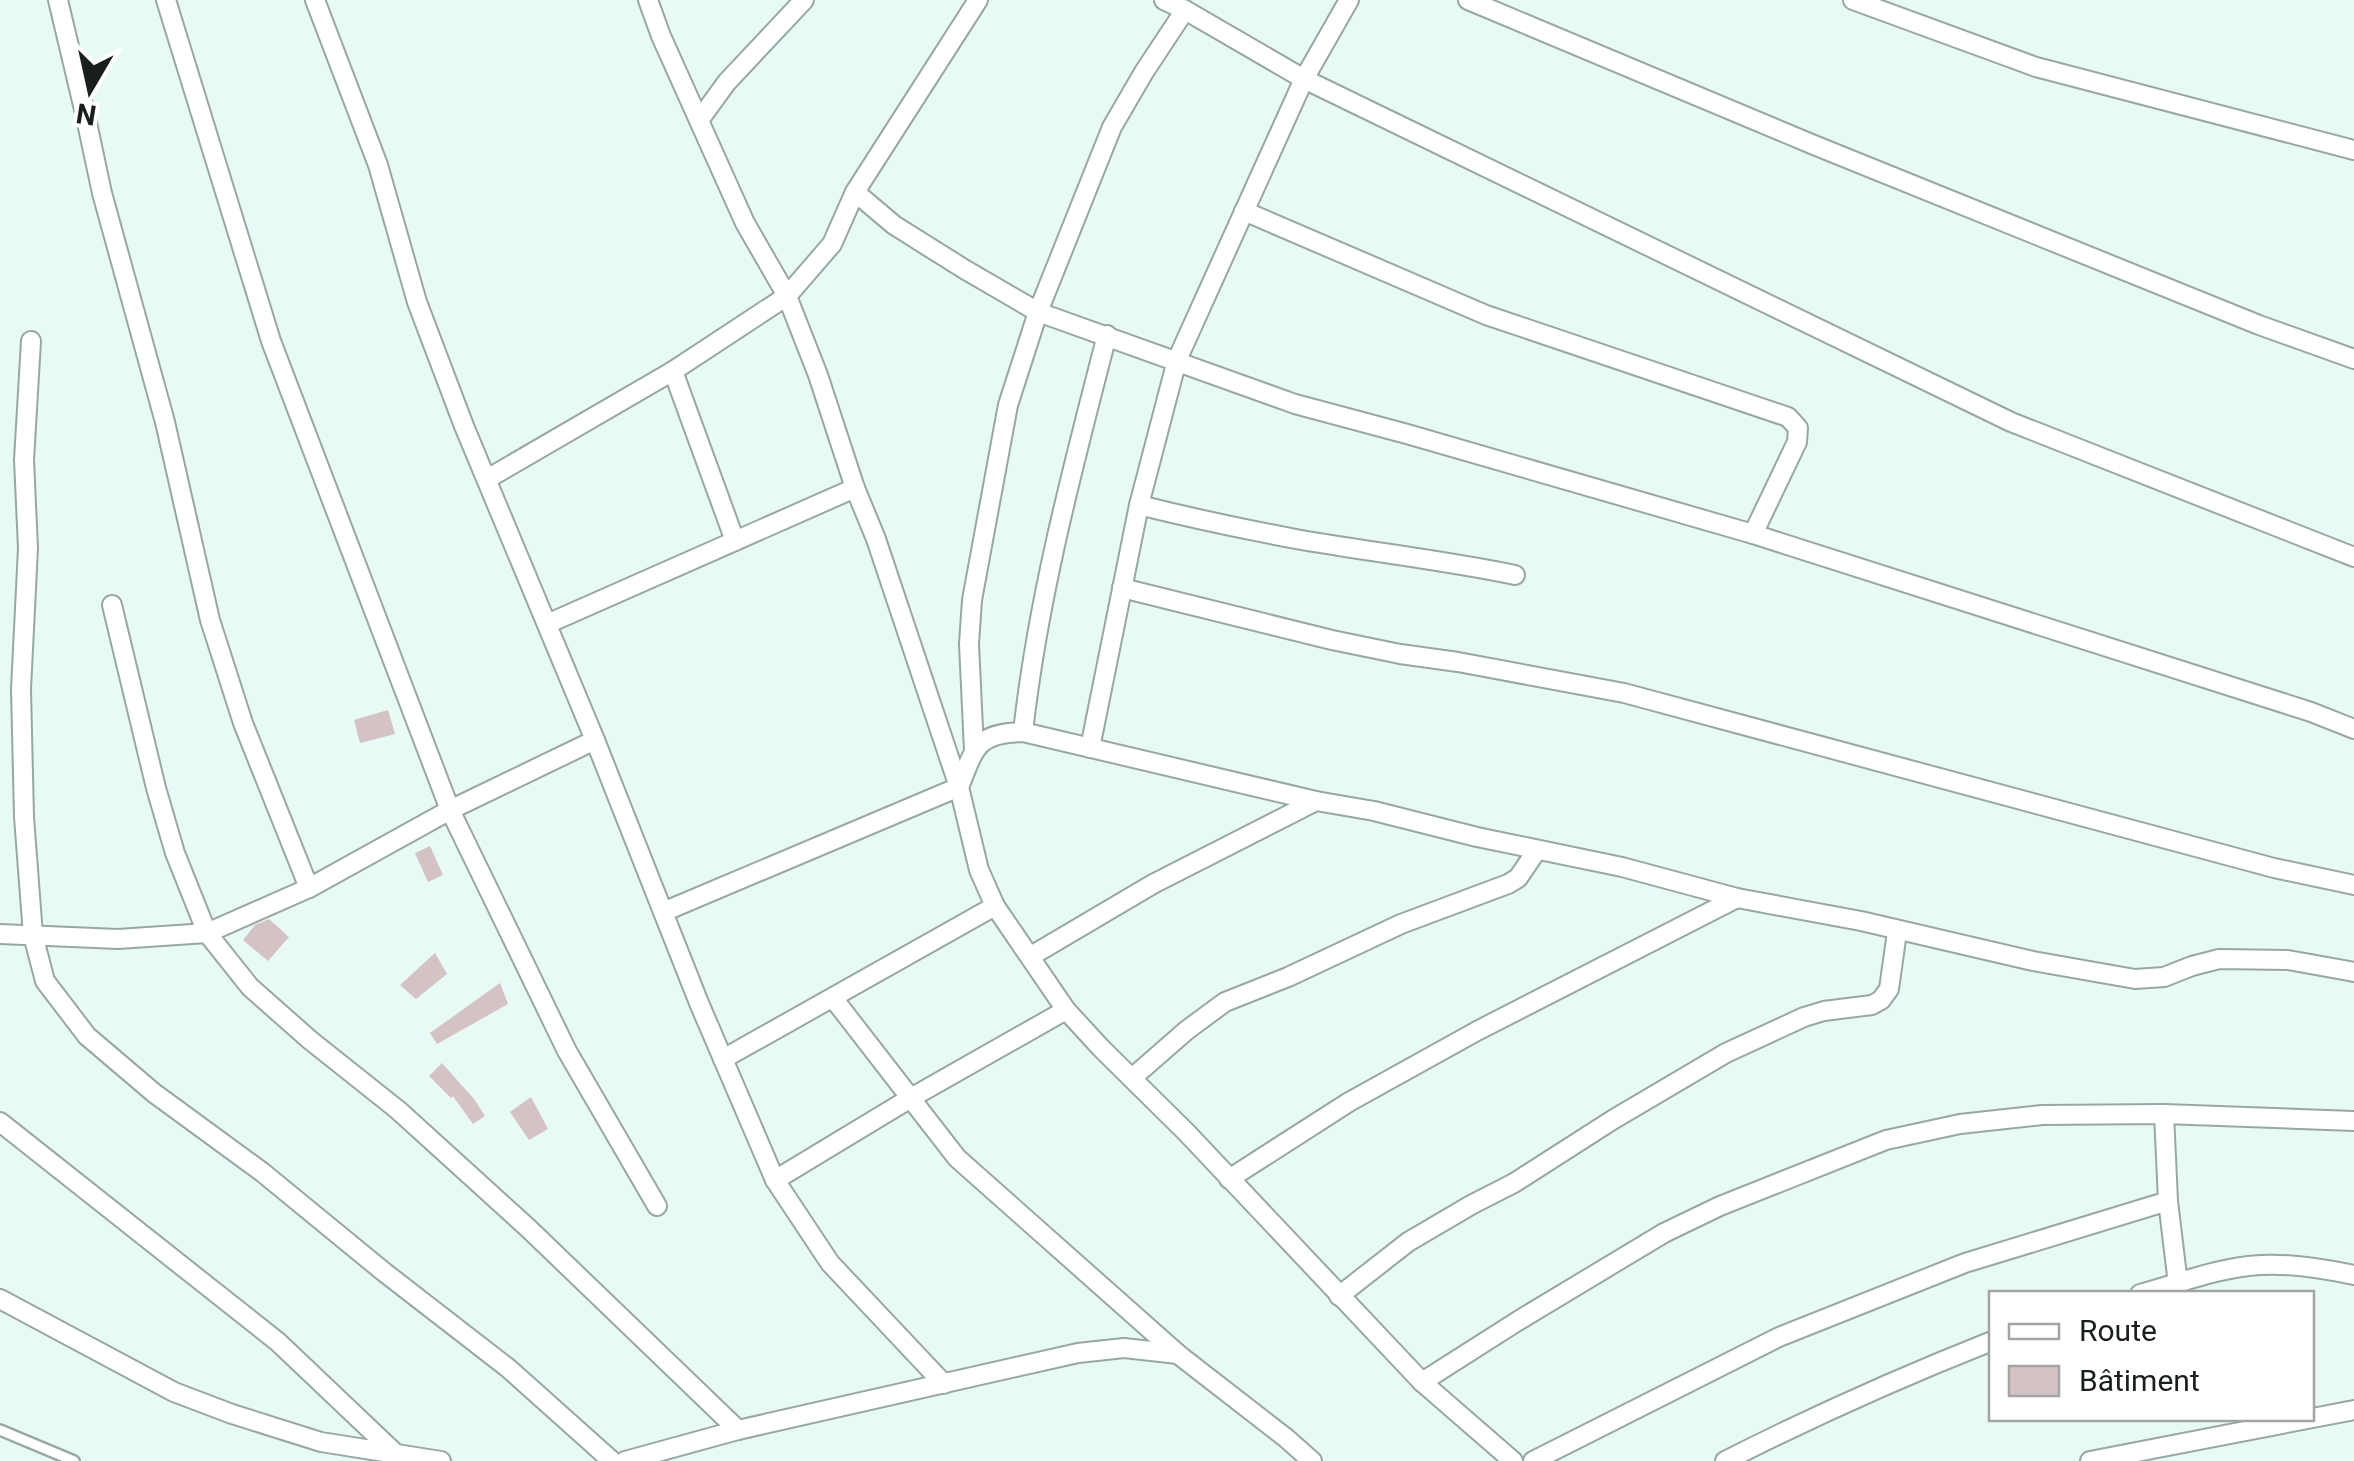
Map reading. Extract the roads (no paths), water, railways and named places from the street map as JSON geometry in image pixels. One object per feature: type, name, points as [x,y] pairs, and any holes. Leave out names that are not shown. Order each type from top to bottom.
[{"type":"street","points":[[58,0],[102,193],[164,422],[210,620],[243,723],[309,888]]},
{"type":"street","points":[[166,0],[271,341],[450,810],[567,1052],[657,1206]]},
{"type":"street","points":[[315,0],[378,165],[417,302],[775,1180],[830,1263],[944,1384]]},
{"type":"street","points":[[648,0],[745,224],[787,296],[818,375],[960,788],[979,870],[995,906],[1066,1010],[1422,1382],[1513,1461]]},
{"type":"street","points":[[700,118],[727,82],[804,0]]},
{"type":"street","points":[[486,479],[673,371],[787,296],[832,244],[856,192],[978,0]]},
{"type":"street","points":[[1164,0],[1304,79],[2011,422],[2354,557]]},
{"type":"street","points":[[1090,748],[1139,504],[1176,360],[1304,79],[1349,0]]},
{"type":"street","points":[[1468,0],[2259,325],[2354,358]]},
{"type":"street","points":[[1853,0],[2036,66],[2354,150]]},
{"type":"street","points":[[663,912],[960,788],[974,750],[969,644],[974,582],[1008,405],[1038,312],[1112,127],[1185,10]]},
{"type":"street","points":[[856,192],[894,225],[936,253],[1038,312],[1295,404],[1752,534],[2310,712],[2354,730]]},
{"type":"street","points":[[1244,212],[1486,314],[1788,418],[1798,428],[1797,442],[1752,534]]},
{"type":"street","points":[[1023,732],[1030,662],[1049,568],[1108,336]]},
{"type":"street","points":[[31,341],[24,460],[28,548],[21,690],[24,817],[33,935],[46,981],[86,1036],[508,1368],[612,1461]]},
{"type":"street","points":[[673,371],[735,540]]},
{"type":"street","points":[[547,624],[855,488]]},
{"type":"street","points":[[1139,504],[1266,533],[1515,576]]},
{"type":"street","points":[[1122,588],[1349,644],[1624,693],[2274,868],[2354,885]]},
{"type":"street","points":[[112,605],[140,730],[175,854],[207,933],[250,987],[398,1110],[528,1228],[738,1430]]},
{"type":"street","points":[[974,750],[999,733],[1023,732],[1622,868],[1737,898],[2135,979],[2164,977],[2218,959],[2288,960],[2354,972]]},
{"type":"street","points":[[0,934],[118,939],[207,933],[309,888],[450,810],[596,740]]},
{"type":"street","points":[[1031,956],[1153,884],[1316,801]]},
{"type":"street","points":[[1132,1078],[1226,1002],[1401,924],[1508,884],[1518,878],[1537,850]]},
{"type":"street","points":[[1229,1179],[1349,1102],[1461,1040],[1737,898]]},
{"type":"street","points":[[723,1059],[995,906]]},
{"type":"street","points":[[1339,1296],[1408,1242],[1726,1054],[1804,1017],[1872,1006],[1882,1000],[1889,988],[1897,932]]},
{"type":"street","points":[[834,998],[956,1158],[1179,1354],[1312,1461]]},
{"type":"street","points":[[775,1180],[1066,1010]]},
{"type":"street","points":[[1422,1382],[1664,1233],[1720,1206],[1886,1140],[1960,1124],[2042,1115],[2164,1114],[2354,1121]]},
{"type":"street","points":[[2164,1114],[2168,1201],[2178,1284]]},
{"type":"street","points":[[0,1122],[278,1342],[398,1455]]},
{"type":"street","points":[[1533,1461],[1779,1336],[1965,1263],[2168,1201]]},
{"type":"street","points":[[2151,1291],[2212,1273],[2262,1265],[2354,1275]]},
{"type":"street","points":[[2,1304],[174,1392],[232,1414],[320,1442],[441,1461]]},
{"type":"street","points":[[1725,1461],[1924,1367],[1989,1342]]},
{"type":"street","points":[[625,1461],[738,1430],[1078,1353],[1124,1348],[1179,1354]]},
{"type":"street","points":[[2314,1418],[2354,1410]]},
{"type":"street","points":[[2090,1461],[2297,1421]]},
{"type":"lane","points":[[0,1430],[74,1461]]}]
